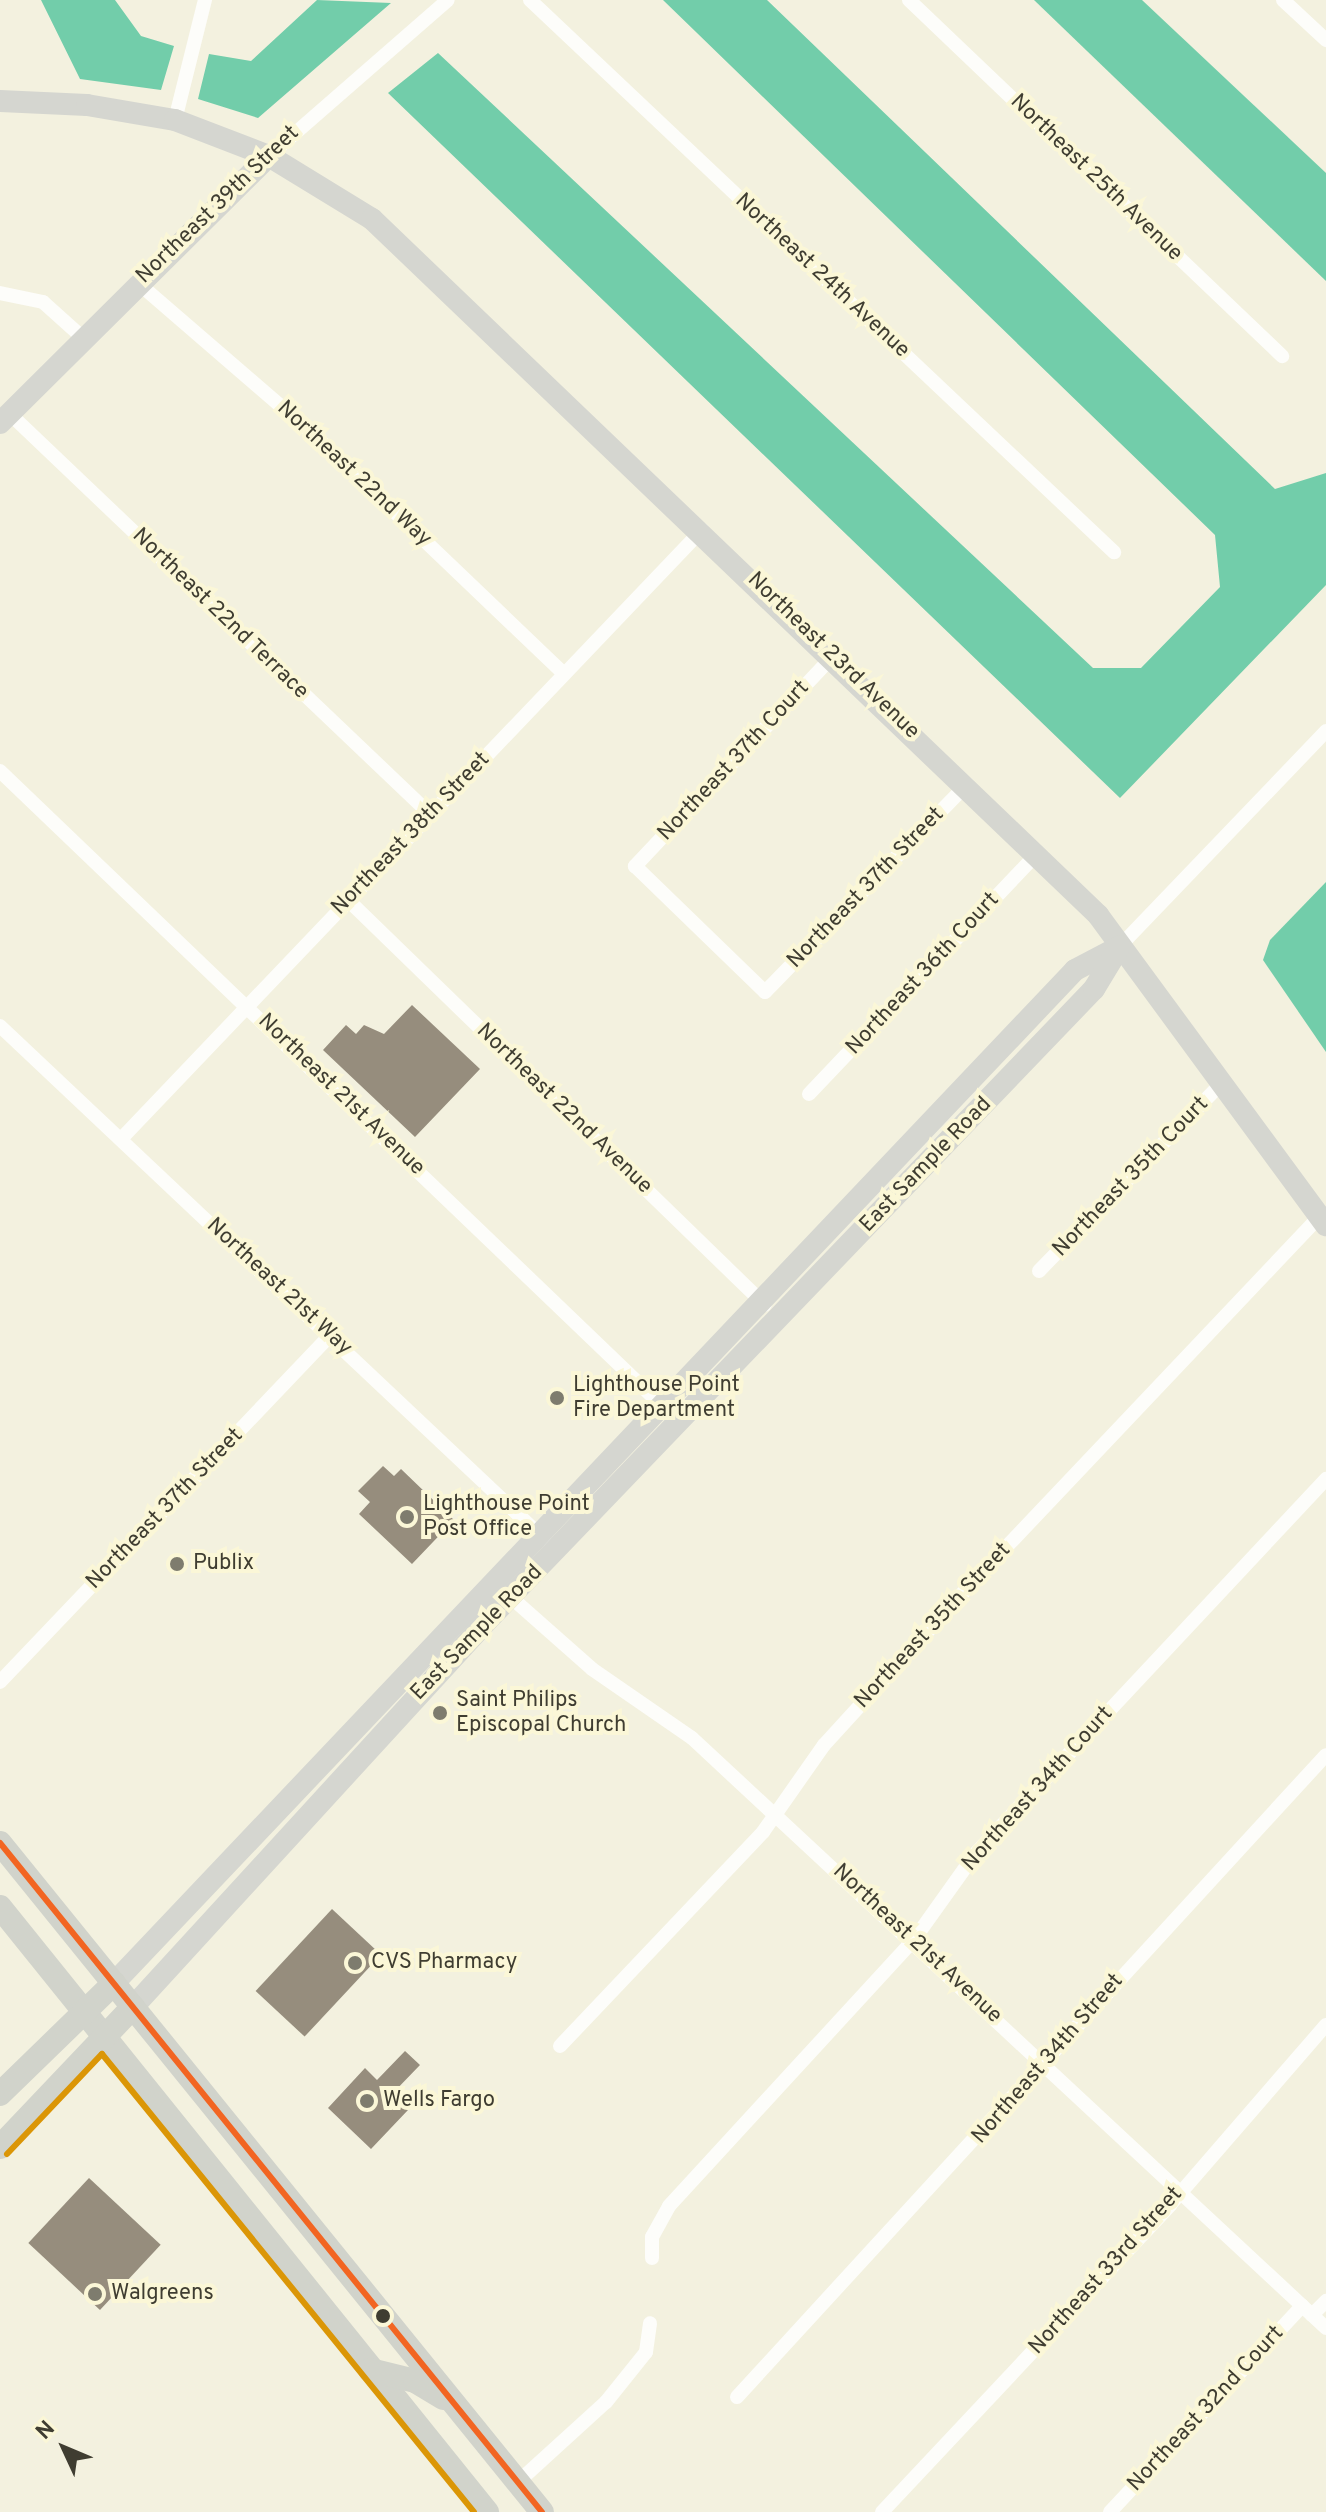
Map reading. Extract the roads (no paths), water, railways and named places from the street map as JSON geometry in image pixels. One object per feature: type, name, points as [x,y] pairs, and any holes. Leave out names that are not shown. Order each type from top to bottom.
[{"type":"main road","points":[[0,1843],[542,2512]]},
{"type":"main road","points":[[0,1907],[103,2039],[487,2512]]},
{"type":"main road","name":"East Sample Road","points":[[0,2094],[81,2010],[114,1983]]},
{"type":"main road","name":"East Sample Road","points":[[0,2147],[133,2007]]},
{"type":"main road","points":[[370,2370],[415,2381],[458,2407]]},
{"type":"street","points":[[178,110],[197,43],[205,0]]},
{"type":"street","name":"Northeast 39th Street","points":[[5,418],[137,282],[269,156],[357,75],[448,0]]},
{"type":"street","name":"Northeast 24th Avenue","points":[[530,0],[1114,552]]},
{"type":"street","name":"Northeast 25th Avenue","points":[[909,0],[1282,356]]},
{"type":"street","points":[[1283,0],[1326,40]]},
{"type":"street","name":"Northeast 23rd Avenue","points":[[0,101],[178,110],[319,181],[372,219],[967,784],[1098,915],[1322,1221]]},
{"type":"street","name":"Northeast 22nd Way","points":[[137,282],[302,424],[564,674]]},
{"type":"street","points":[[0,293],[43,302],[82,337]]},
{"type":"street","name":"Northeast 22nd Terrace","points":[[5,418],[430,814]]},
{"type":"street","name":"Northeast 38th Street","points":[[121,1139],[702,530]]},
{"type":"street","name":"Northeast 37th Court","points":[[765,992],[635,866],[833,656]]},
{"type":"street","name":"East Sample Road","points":[[133,2007],[426,1686],[1094,989],[1120,946],[1326,731]]},
{"type":"street","name":"Northeast 21st Avenue","points":[[0,771],[248,1005],[679,1422]]},
{"type":"street","name":"Northeast 37th Street","points":[[765,992],[967,784]]},
{"type":"street","name":"Northeast 36th Court","points":[[809,1094],[1037,854]]},
{"type":"street","name":"Northeast 22nd Avenue","points":[[348,900],[761,1299],[776,1321]]},
{"type":"street","name":"East Sample Road","points":[[114,1983],[536,1532],[1075,970],[1120,946]]},
{"type":"street","name":"Northeast 21st Way","points":[[0,1026],[556,1550]]},
{"type":"street","points":[[992,1056],[1012,1075]]},
{"type":"street","name":"Northeast 35th Court","points":[[1039,1271],[1222,1083]]},
{"type":"street","name":"Northeast 35th Street","points":[[560,2046],[776,1815],[824,1745],[937,1621],[1322,1221]]},
{"type":"street","name":"Northeast 37th Street","points":[[0,1682],[331,1335]]},
{"type":"street","name":"Northeast 34th Court","points":[[652,2258],[652,2237],[669,2206],[913,1941],[975,1854],[1326,1479]]},
{"type":"street","name":"Northeast 21st Avenue","points":[[491,1580],[592,1669],[671,1721],[776,1815],[1048,2065],[1326,2328]]},
{"type":"street","points":[[421,1654],[428,1664],[426,1686]]},
{"type":"street","name":"Northeast 34th Street","points":[[737,2397],[1048,2065],[1110,1986],[1326,1755]]},
{"type":"street","name":"Northeast 33rd Street","points":[[882,2512],[1181,2190],[1326,2025]]},
{"type":"street","name":"Northeast 32nd Court","points":[[1110,2512],[1307,2311],[1326,2301]]},
{"type":"street","points":[[518,2482],[606,2402],[646,2352],[650,2323]]},
{"type":"place","name":"Lighthouse Point Fire Department","points":[[557,1398]]},
{"type":"place","name":"Lighthouse Point Post Office","points":[[407,1517]]},
{"type":"place","name":"Publix","points":[[177,1564]]},
{"type":"place","name":"Saint Philips Episcopal Church","points":[[440,1713]]},
{"type":"place","name":"CVS Pharmacy","points":[[355,1963]]},
{"type":"place","name":"Wells Fargo","points":[[367,2101]]},
{"type":"place","name":"Walgreens","points":[[95,2294]]}]
